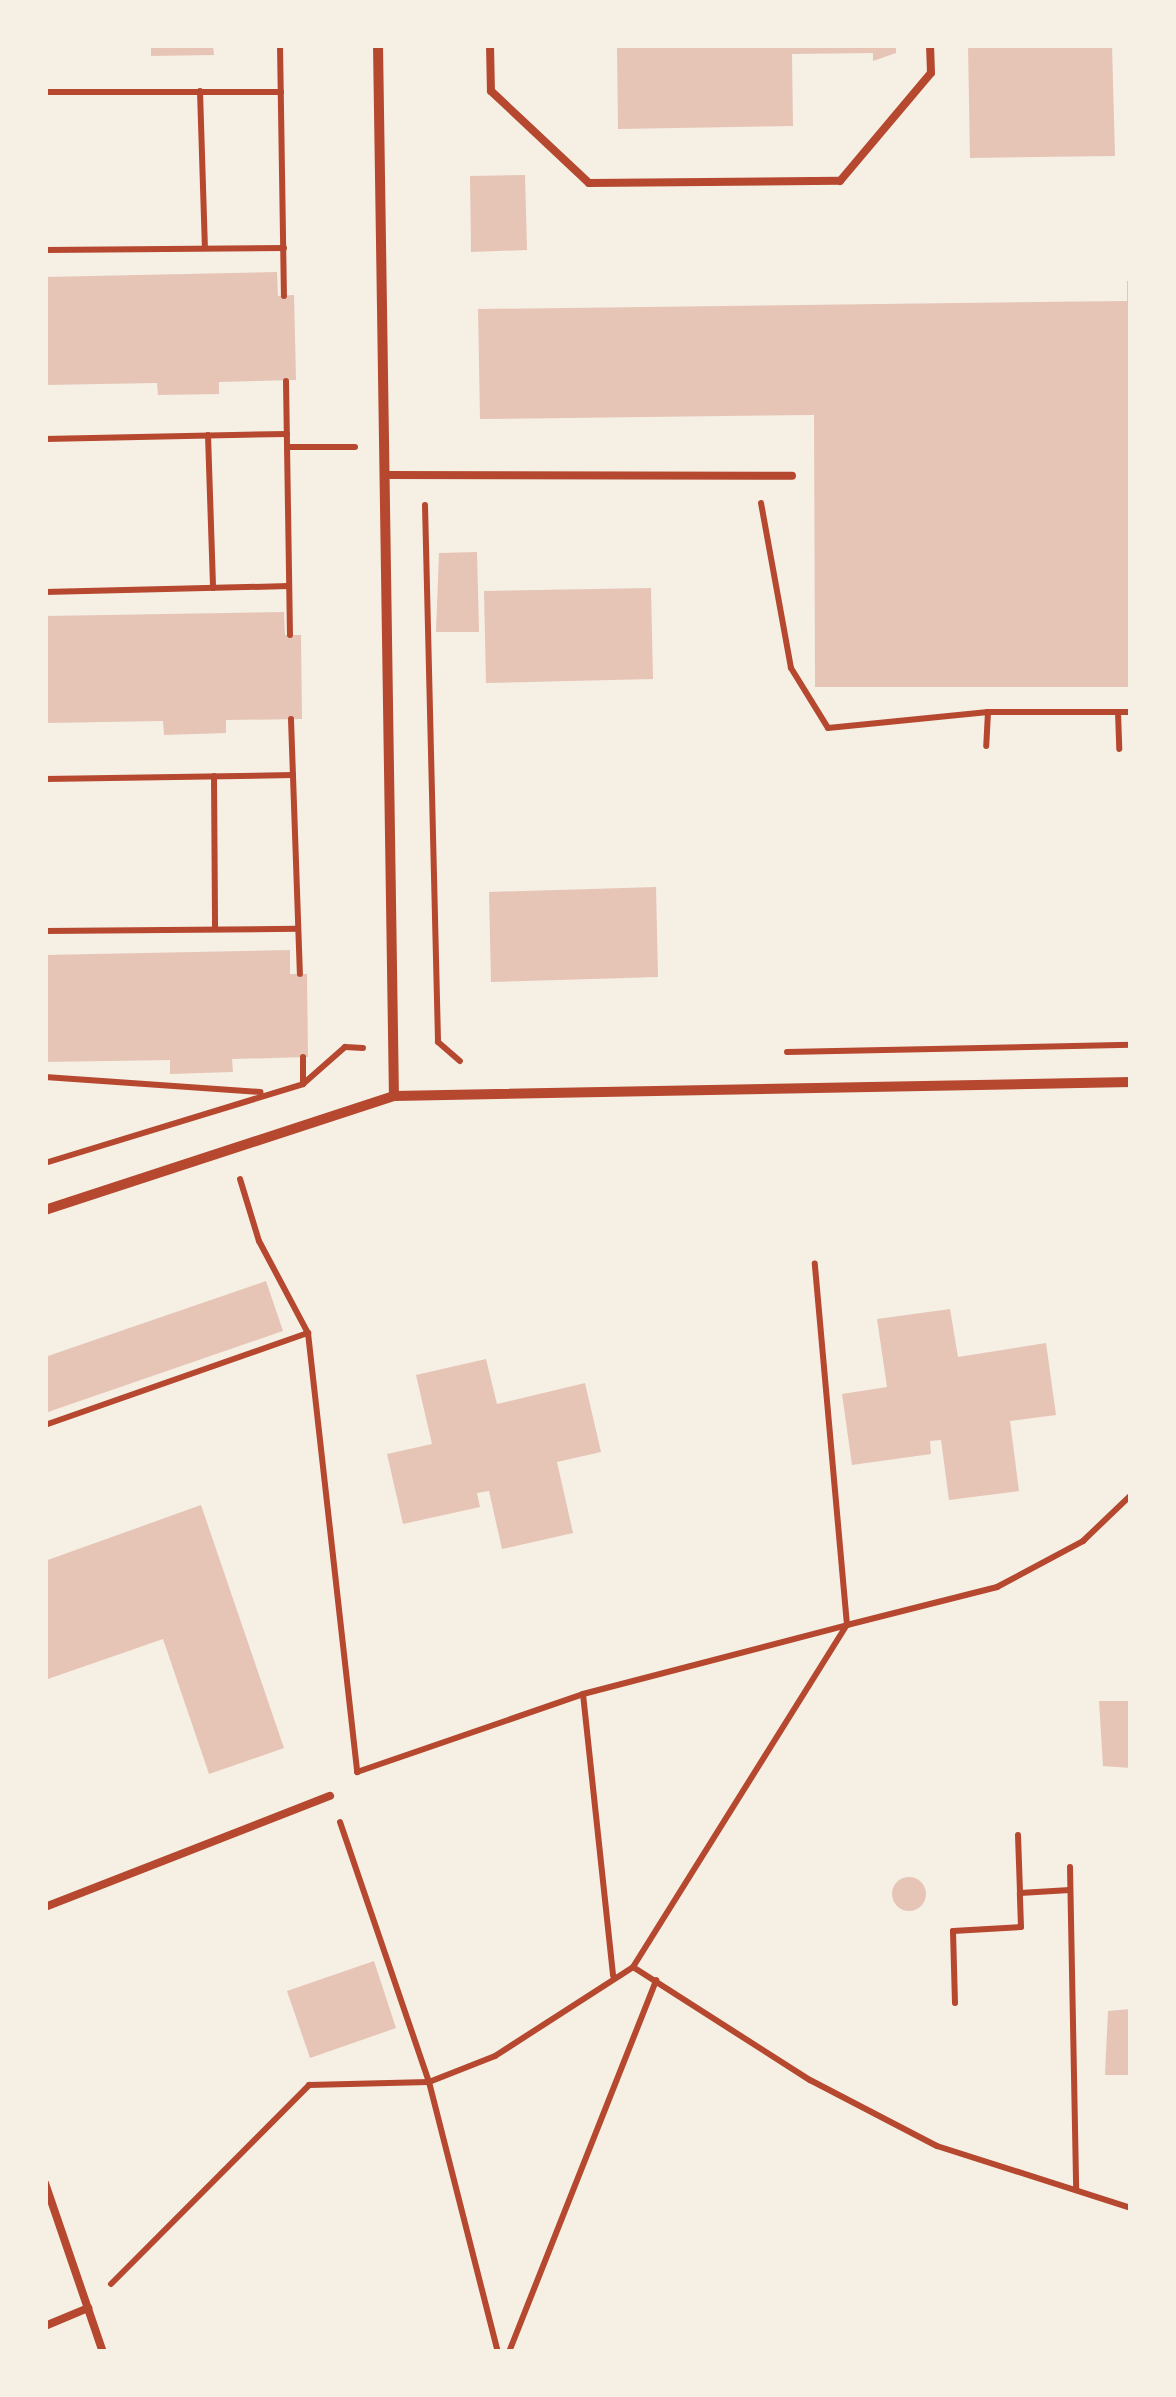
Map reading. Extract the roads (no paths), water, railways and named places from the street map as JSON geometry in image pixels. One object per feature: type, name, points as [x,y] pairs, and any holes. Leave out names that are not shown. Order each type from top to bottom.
[{"type":"street","points":[[378,45],[394,1096]]},
{"type":"street","points":[[45,1210],[230,1146],[394,1096],[1131,1082]]},
{"type":"lane","points":[[490,45],[491,91],[588,183],[840,181],[931,72],[930,45]]},
{"type":"lane","points":[[384,475],[792,476]]},
{"type":"lane","points":[[45,1907],[330,1796]]},
{"type":"lane","points":[[45,2183],[103,2352]]},
{"type":"lane","points":[[45,2326],[88,2308]]}]
